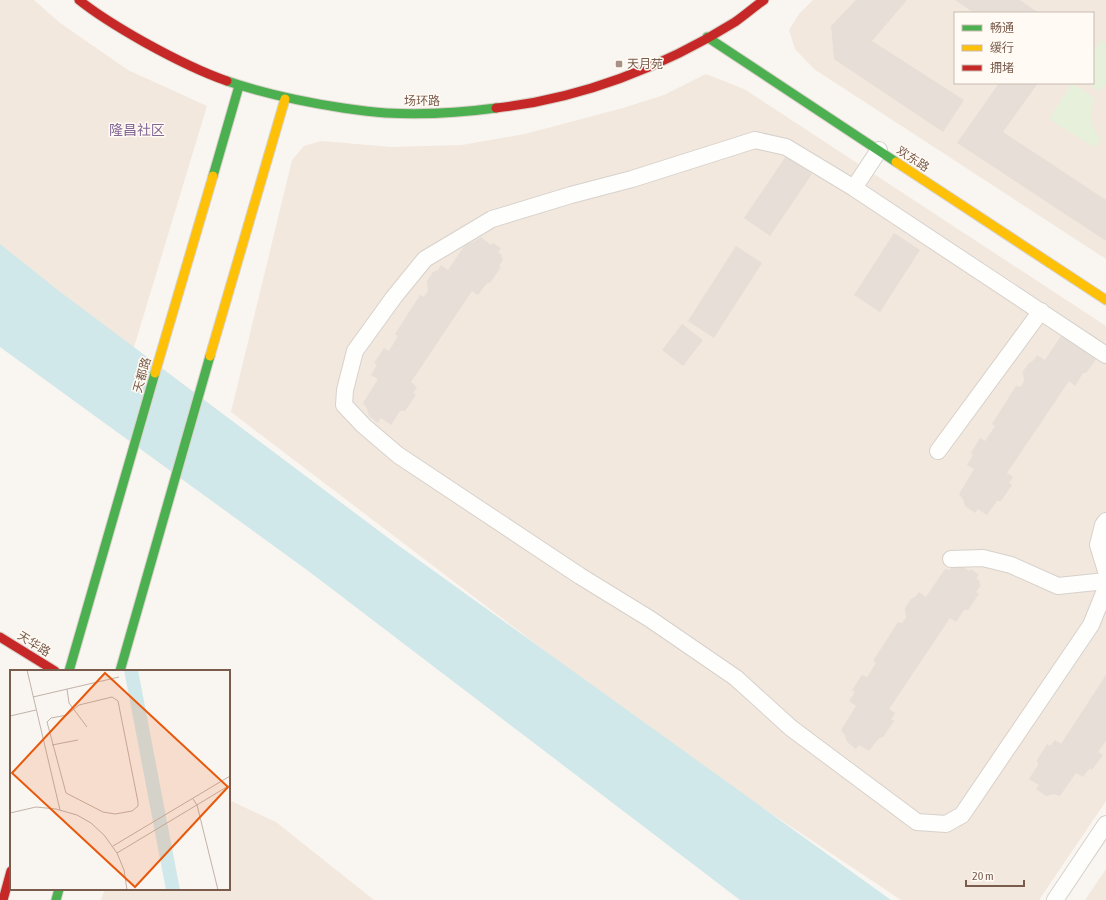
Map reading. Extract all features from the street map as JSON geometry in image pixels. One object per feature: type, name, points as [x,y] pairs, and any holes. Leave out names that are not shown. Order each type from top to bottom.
[{"type":"main road","name":"场环路","points":[[79,0],[128,33],[208,75],[239,86],[286,99],[315,104],[384,113],[439,114],[499,109],[549,100],[603,85],[671,57],[734,22],[764,0]]},
{"type":"main road","name":"欢东路","points":[[708,37],[1106,300]]},
{"type":"main road","name":"天都路","points":[[68,670],[239,86]]},
{"type":"main road","points":[[120,670],[166,507],[286,99]]},
{"type":"main road","name":"天华路","points":[[0,637],[53,670]]},
{"type":"main road","points":[[3,900],[10,875]]},
{"type":"main road","points":[[56,900],[59,890]]},
{"type":"street","points":[[1106,355],[854,188],[786,147],[755,140],[632,179],[571,195],[492,219],[425,259],[394,297],[355,351],[345,390],[344,405],[364,426],[398,455],[580,576],[650,619],[736,678],[792,728],[917,822],[946,824],[962,815],[1091,625],[1106,588]]},
{"type":"street","points":[[854,188],[879,150]]},
{"type":"street","points":[[938,451],[1041,311]]},
{"type":"street","points":[[1106,521],[1103,525],[1098,545],[1106,571]]},
{"type":"street","points":[[950,559],[983,558],[1011,565],[1058,586],[1106,581]]},
{"type":"street","points":[[1055,900],[1106,824]]},
{"type":"shaded area","points":[[0,0],[34,0],[60,23],[128,70],[207,106],[131,357],[0,259]]},
{"type":"shaded area","points":[[813,0],[1106,0],[1106,259],[814,69],[795,49],[789,30],[799,14]]},
{"type":"shaded area","name":"天月苑","points":[[706,74],[744,89],[1106,326],[1106,801],[1039,900],[901,900],[670,746],[231,412],[292,160],[304,146],[321,141],[391,147],[462,145],[525,134],[623,108],[664,95]]},
{"type":"shaded area","points":[[230,800],[276,822],[374,900],[101,900],[105,890],[230,890]]},
{"type":"shaded area","points":[[1106,869],[1106,900],[1085,900]]},
{"type":"green space","points":[[1101,40],[1106,44],[1106,84],[1099,91],[1089,84],[1094,84],[1094,50]]},
{"type":"green space","points":[[1071,84],[1074,84],[1095,98],[1091,109],[1091,119],[1094,130],[1101,139],[1095,148],[1049,119]]},
{"type":"water","points":[[0,244],[59,291],[395,543],[891,900],[740,900],[311,573],[0,347]]},
{"type":"building","points":[[856,0],[907,0],[872,41],[964,100],[943,132],[834,59],[831,26]]},
{"type":"building","points":[[955,0],[1020,0],[1038,12],[973,12]]},
{"type":"building","points":[[998,84],[1037,84],[1003,132],[1106,200],[1106,241],[957,143]]},
{"type":"building","points":[[786,156],[812,174],[770,236],[744,218]]},
{"type":"building","points":[[894,233],[920,250],[880,312],[854,295]]},
{"type":"building","points":[[481,237],[491,245],[493,243],[501,248],[498,252],[502,255],[501,257],[503,259],[499,266],[501,267],[490,283],[487,283],[478,295],[472,291],[411,382],[417,387],[413,393],[416,395],[405,411],[400,411],[391,425],[381,418],[378,423],[369,416],[363,403],[378,379],[371,375],[377,365],[374,363],[384,348],[389,351],[398,336],[395,334],[420,295],[424,297],[428,291],[427,281],[433,272],[438,270],[441,265],[448,270],[467,242],[471,243]]},
{"type":"building","points":[[736,246],[762,263],[714,338],[688,321]]},
{"type":"building","points":[[682,324],[703,340],[683,366],[662,350]]},
{"type":"building","points":[[1063,333],[1087,335],[1090,333],[1097,338],[1094,342],[1097,358],[1086,373],[1083,373],[1075,386],[1069,381],[1007,473],[1013,477],[1009,483],[1012,485],[1001,501],[997,501],[987,515],[978,509],[975,513],[965,506],[963,499],[959,494],[974,469],[967,465],[973,455],[971,453],[980,438],[985,441],[995,426],[992,424],[1016,386],[1021,387],[1024,381],[1023,371],[1029,363],[1034,360],[1037,355],[1045,360]]},
{"type":"building","points":[[959,563],[969,571],[971,569],[979,575],[976,578],[980,581],[979,584],[981,585],[976,592],[979,594],[968,610],[964,610],[956,622],[950,618],[889,709],[895,713],[891,719],[894,721],[883,737],[879,738],[869,751],[859,745],[856,749],[847,742],[845,735],[841,730],[856,706],[849,701],[855,692],[852,690],[862,675],[867,677],[876,663],[873,661],[898,622],[902,623],[906,618],[905,608],[911,599],[919,592],[926,597],[945,569],[949,570]]},
{"type":"building","points":[[1106,675],[1106,741],[1098,752],[1103,755],[1092,770],[1090,768],[1083,777],[1076,773],[1060,796],[1054,794],[1046,796],[1036,789],[1039,785],[1029,779],[1038,765],[1037,760],[1047,744],[1050,746],[1055,740],[1061,744]]},
{"type":"traffic: fast","points":[[707,37],[896,162]]},
{"type":"traffic: fast","points":[[227,81],[270,94],[343,108],[375,112],[427,114],[496,108]]},
{"type":"traffic: fast","points":[[213,176],[239,86]]},
{"type":"traffic: fast","points":[[120,670],[210,356]]},
{"type":"traffic: fast","points":[[69,670],[155,373]]},
{"type":"traffic: fast","points":[[56,900],[59,890]]},
{"type":"traffic: slow","points":[[210,356],[285,99]]},
{"type":"traffic: slow","points":[[896,162],[1106,300]]},
{"type":"traffic: slow","points":[[155,373],[213,176]]},
{"type":"traffic: jam","points":[[79,0],[110,22],[154,48],[195,68],[227,81]]},
{"type":"traffic: jam","points":[[496,108],[527,104],[590,89],[650,67],[708,38],[735,22],[764,0]]},
{"type":"traffic: jam","points":[[0,637],[53,670]]},
{"type":"traffic: jam","points":[[3,900],[10,875]]},
{"type":"place","name":"天月苑","points":[[619,64]]},
{"type":"district","name":"隆昌社区","points":[[137,130]]}]
